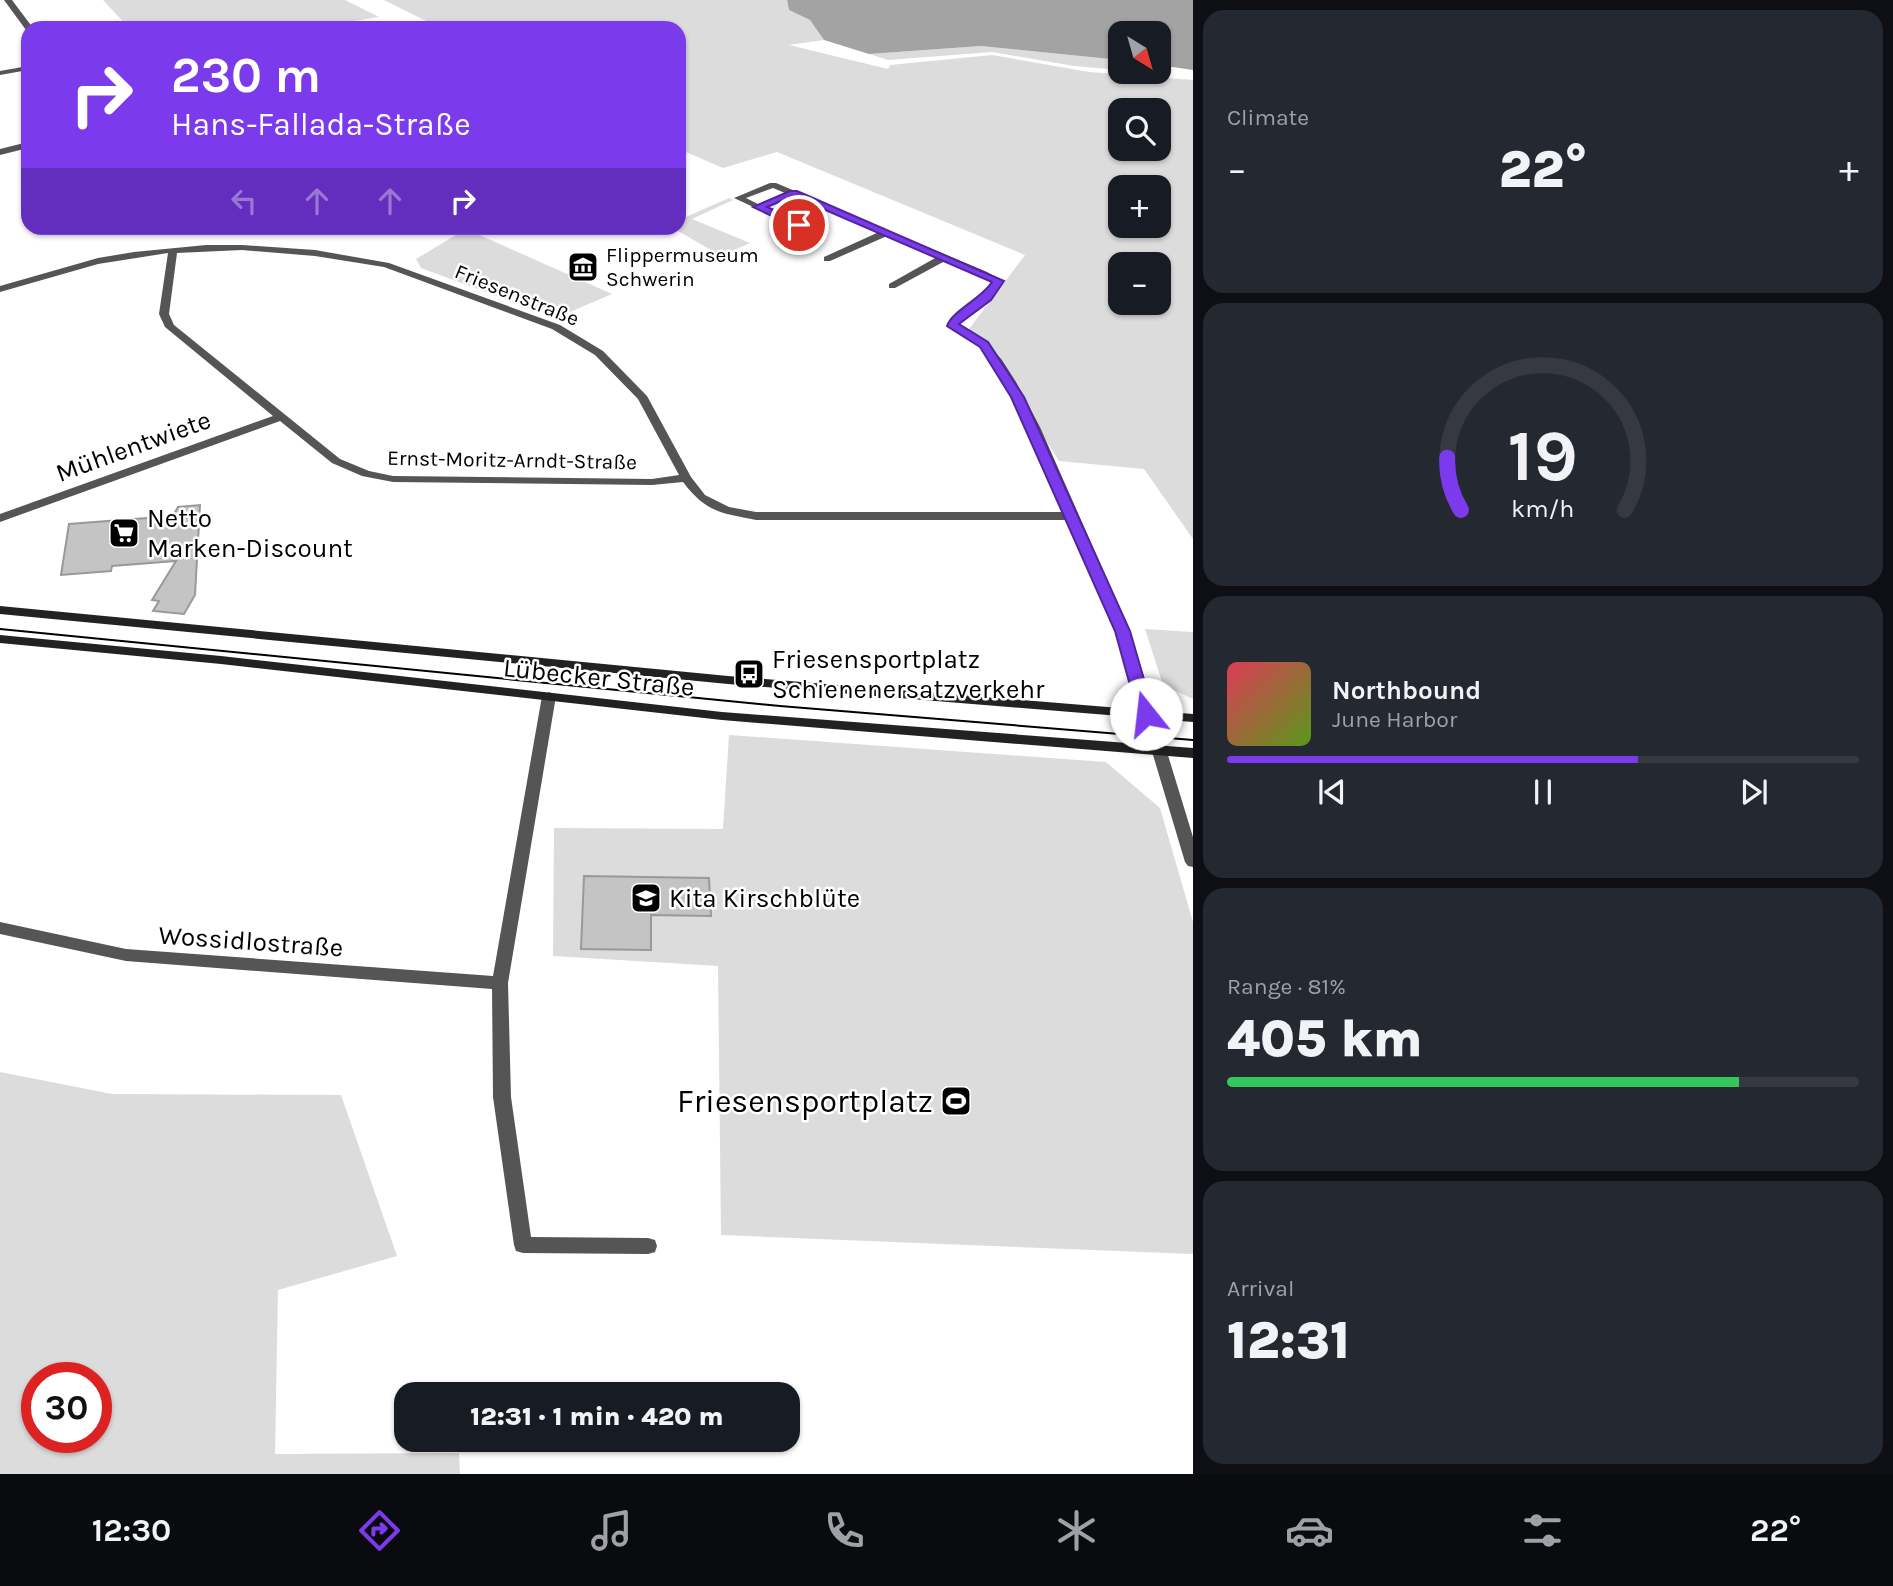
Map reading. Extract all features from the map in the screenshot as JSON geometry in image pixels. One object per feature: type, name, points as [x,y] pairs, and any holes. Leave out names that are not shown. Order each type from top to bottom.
[{"type":"street","points":[[8,0],[24,21]]},
{"type":"street","points":[[0,73],[21,69]]},
{"type":"street","points":[[0,152],[21,147]]},
{"type":"street","points":[[799,225],[738,198],[773,184],[998,281],[987,298],[955,320],[953,326],[984,345],[1018,397],[1123,631],[1157,751],[1193,862]]},
{"type":"street","points":[[758,207],[793,193]]},
{"type":"street","points":[[827,259],[885,233]]},
{"type":"street","name":"Friesenstraße","points":[[0,289],[98,261],[173,251],[261,247],[360,259],[386,265],[556,327],[599,353],[643,398],[686,478],[701,497],[725,510],[756,516],[1071,516]]},
{"type":"street","name":"Ernst-Moritz-Arndt-Straße","points":[[173,251],[164,314],[170,327],[336,461],[366,474],[393,479],[652,482],[686,478]]},
{"type":"street","points":[[892,286],[945,257]]},
{"type":"street","name":"Mühlentwiete","points":[[0,518],[281,417]]},
{"type":"street","name":"Lübecker Straße","points":[[0,610],[728,680],[1193,718]]},
{"type":"street","name":"Lübecker Straße","points":[[0,639],[722,716],[1193,754]]},
{"type":"street","points":[[549,696],[500,983],[502,1097],[523,1245],[648,1246]]},
{"type":"street","name":"Wossidlostraße","points":[[0,928],[126,955],[500,983]]},
{"type":"shaded area","points":[[103,0],[345,0],[379,17],[355,21],[122,21]]},
{"type":"shaded area","points":[[384,0],[787,0],[789,10],[810,20],[824,40],[789,45],[888,69],[890,65],[992,55],[1108,73],[1108,84],[1171,84],[1171,78],[1193,80],[1193,539],[1144,469],[1059,461],[995,360],[966,333],[1025,255],[777,152],[723,168],[686,152],[686,21],[426,21]]},
{"type":"shaded area","points":[[787,0],[1193,0],[1193,70],[1171,67],[1171,21],[1108,21],[1108,59],[981,46],[869,54],[824,40],[810,20],[789,10]]},
{"type":"shaded area","points":[[981,46],[1108,59],[1108,69],[992,52],[888,60],[869,54]]},
{"type":"shaded area","points":[[729,198],[733,200],[692,219],[750,243],[721,256],[685,235],[686,217]]},
{"type":"shaded area","points":[[456,235],[479,235],[612,294],[556,318],[421,268],[416,259]]},
{"type":"shaded area","points":[[1145,629],[1193,632],[1193,699],[1163,685]]},
{"type":"shaded area","name":"Friesensportplatz","points":[[729,735],[1106,762],[1160,808],[1193,922],[1193,1254],[721,1235],[718,966],[553,956],[554,828],[723,829]]},
{"type":"shaded area","points":[[0,1072],[112,1094],[341,1095],[397,1256],[278,1290],[275,1454],[459,1453],[460,1474],[0,1474]]},
{"type":"building","name":"Netto Marken-Discount","points":[[200,505],[195,595],[184,614],[153,611],[159,601],[152,600],[176,561],[112,566],[111,571],[61,575],[69,524],[173,516],[178,507]]},
{"type":"building","name":"Kita Kirschblüte","points":[[584,876],[709,878],[711,916],[651,915],[651,950],[581,949]]},
{"type":"tram line","points":[[0,629],[780,706],[1193,740]]},
{"type":"place","name":"Flippermuseum Schwerin","points":[[583,267]]},
{"type":"place","name":"Netto Marken-Discount","points":[[124,533]]},
{"type":"place","name":"Friesensportplatz Schienenersatzverkehr","points":[[749,674]]},
{"type":"place","name":"Kita Kirschblüte","points":[[646,898]]},
{"type":"place","name":"Friesensportplatz","points":[[956,1101]]},
{"type":"route","points":[[799,225],[758,207],[793,193],[998,281],[997,287],[987,298],[955,320],[953,326],[984,345],[1018,397],[1123,631],[1146,714]]}]
